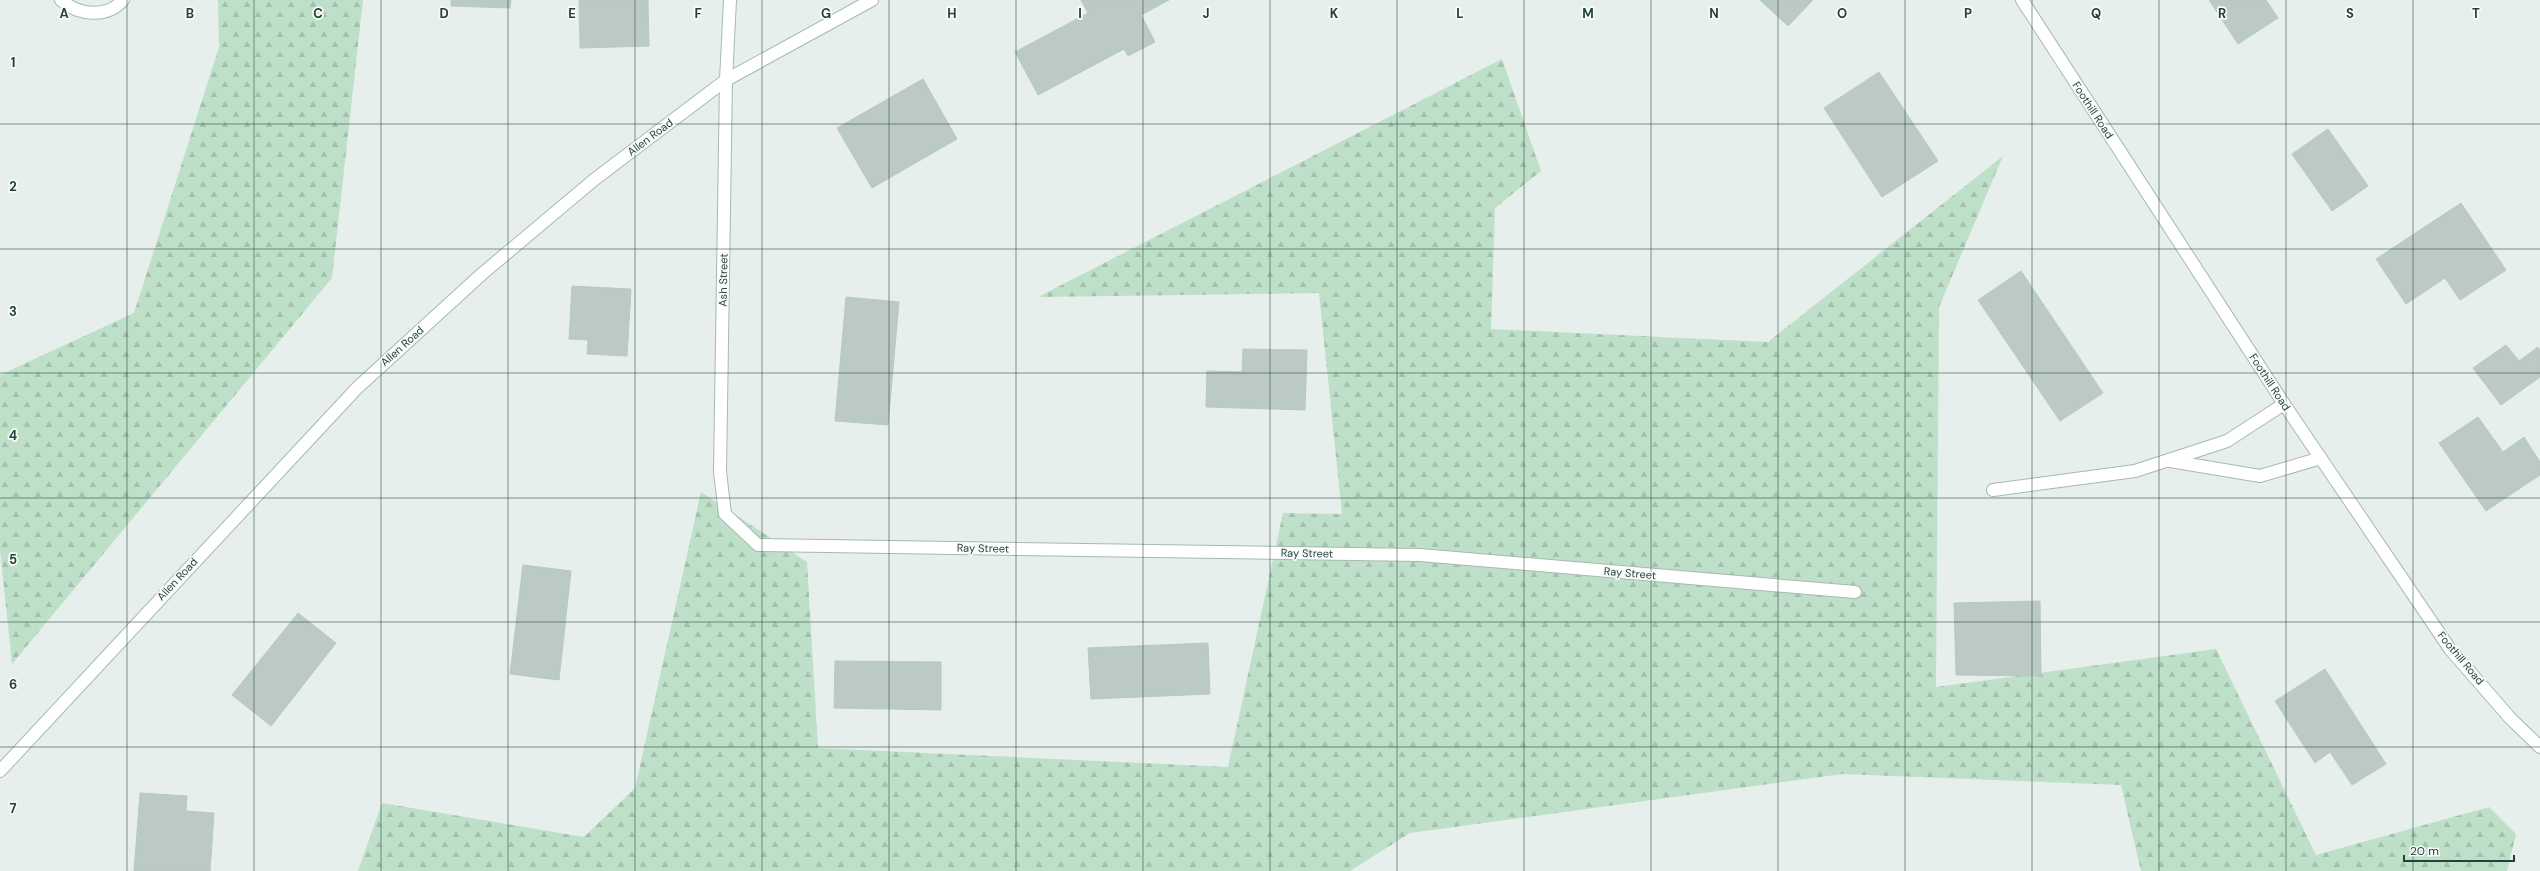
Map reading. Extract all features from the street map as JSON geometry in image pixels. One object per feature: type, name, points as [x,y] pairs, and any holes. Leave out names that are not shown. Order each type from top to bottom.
[{"type":"street","points":[[61,0],[72,9],[84,13],[97,13],[109,10],[123,0]]},
{"type":"street","name":"Ash Street","points":[[730,0],[726,80],[720,472],[724,514],[758,545]]},
{"type":"street","name":"Allen Road","points":[[0,771],[357,388],[483,273],[589,184],[726,80],[872,0]]},
{"type":"street","name":"Foothill Road","points":[[2022,0],[2284,404],[2450,649],[2510,718],[2540,747]]},
{"type":"street","points":[[1994,490],[2135,471],[2227,441],[2284,404]]},
{"type":"street","points":[[2168,460],[2260,476],[2321,458]]},
{"type":"street","name":"Ray Street","points":[[758,545],[1420,555],[1855,592]]},
{"type":"green space","points":[[218,0],[363,0],[332,278],[12,664],[0,549],[0,375],[134,313],[219,47]]},
{"type":"green space","points":[[1502,59],[1541,171],[1495,208],[1491,329],[1768,342],[2003,156],[1939,307],[1936,687],[2216,649],[2316,855],[2489,807],[2516,834],[2507,871],[2141,871],[2121,785],[1842,774],[1410,833],[1350,871],[358,871],[382,803],[584,837],[635,788],[701,492],[807,562],[818,748],[1228,767],[1283,513],[1342,514],[1319,293],[1038,297]]},
{"type":"building","points":[[451,0],[511,0],[510,8],[451,6]]},
{"type":"building","points":[[579,0],[648,0],[649,46],[580,48]]},
{"type":"building","points":[[1081,0],[1169,0],[1141,15],[1155,42],[1128,56],[1124,49],[1038,95],[1015,52],[1088,13]]},
{"type":"building","points":[[1760,0],[1813,0],[1788,26]]},
{"type":"building","points":[[2209,0],[2266,0],[2278,18],[2238,44]]},
{"type":"building","points":[[1879,72],[1938,161],[1882,197],[1824,108]]},
{"type":"building","points":[[923,79],[957,139],[872,188],[837,128]]},
{"type":"building","points":[[2328,129],[2368,186],[2332,211],[2292,154]]},
{"type":"building","points":[[2461,203],[2506,270],[2460,300],[2445,278],[2406,304],[2376,259]]},
{"type":"building","points":[[2021,271],[2103,393],[2060,421],[1978,300]]},
{"type":"building","points":[[572,286],[631,289],[627,356],[587,354],[588,340],[569,339]]},
{"type":"building","points":[[846,297],[899,302],[888,425],[835,421]]},
{"type":"building","points":[[2506,345],[2519,361],[2538,347],[2540,350],[2540,377],[2501,405],[2473,368]]},
{"type":"building","points":[[1243,349],[1307,350],[1305,410],[1206,407],[1207,371],[1242,372]]},
{"type":"building","points":[[2478,417],[2503,452],[2524,437],[2540,462],[2540,475],[2486,511],[2439,443]]},
{"type":"building","points":[[523,565],[571,571],[559,680],[510,674]]},
{"type":"building","points":[[2040,601],[2041,676],[1956,675],[1954,603]]},
{"type":"building","points":[[298,613],[336,643],[271,726],[232,695]]},
{"type":"building","points":[[1208,643],[1210,694],[1091,699],[1088,648]]},
{"type":"building","points":[[835,661],[941,662],[941,710],[834,708]]},
{"type":"building","points":[[2325,669],[2386,764],[2352,785],[2330,752],[2315,763],[2275,701]]},
{"type":"building","points":[[140,793],[187,796],[186,811],[214,813],[210,871],[134,871]]}]
